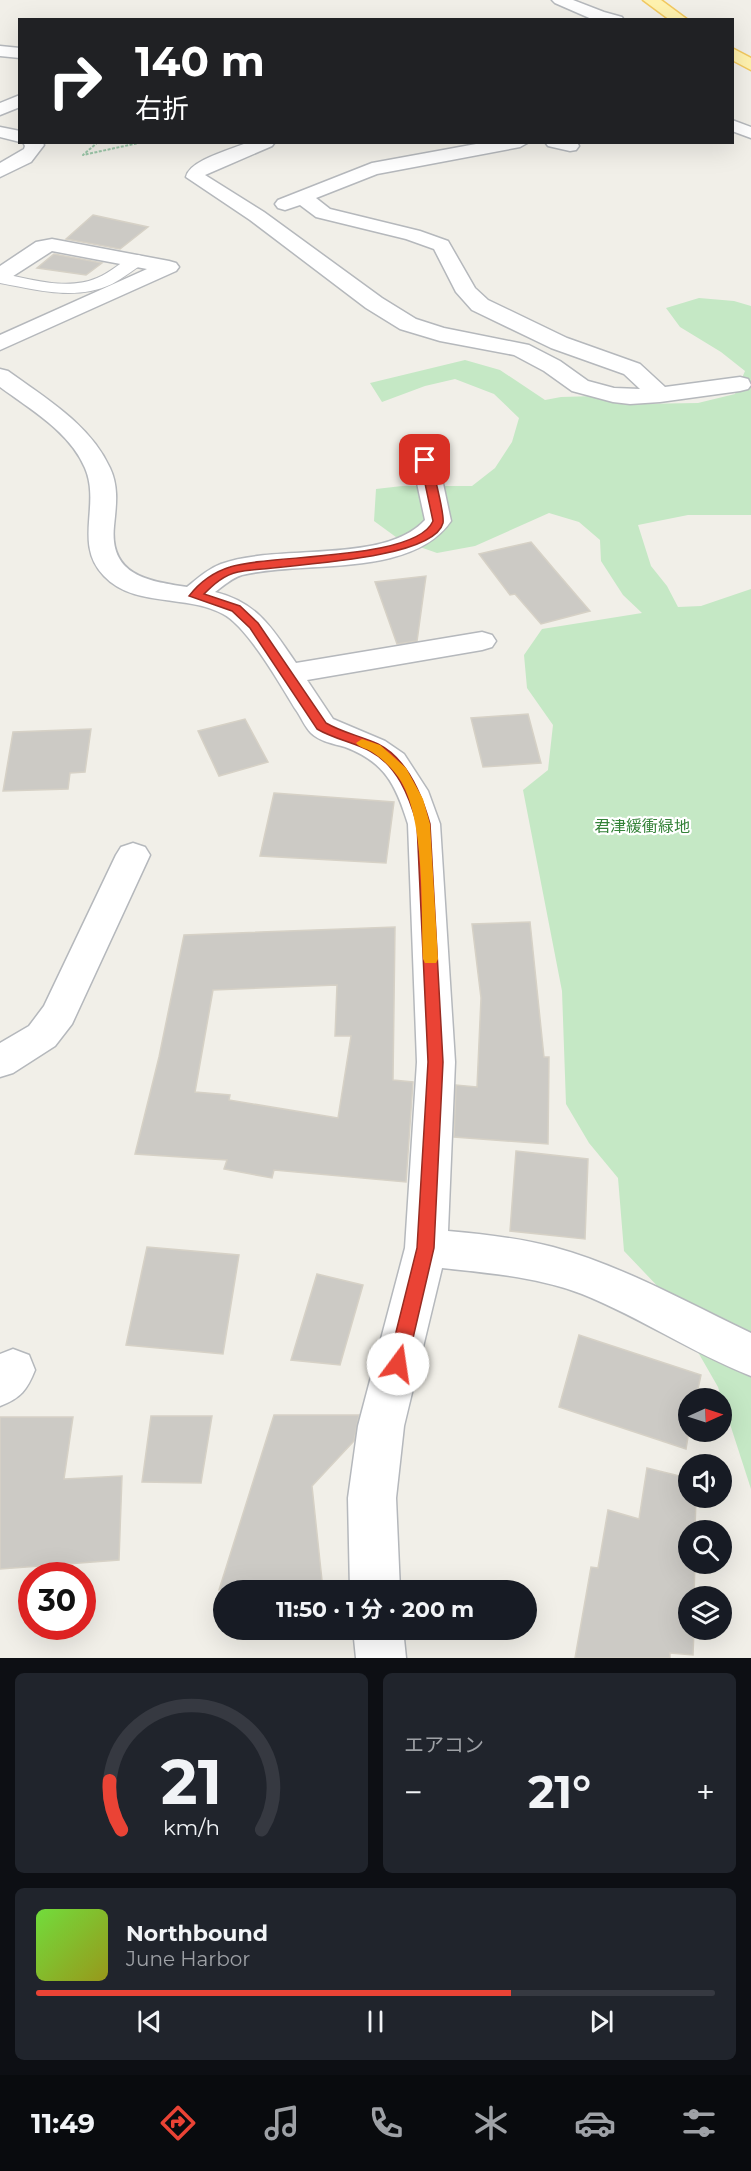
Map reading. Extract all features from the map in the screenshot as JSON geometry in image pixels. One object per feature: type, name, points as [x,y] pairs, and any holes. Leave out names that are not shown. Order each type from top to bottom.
[{"type":"main road","points":[[651,0],[678,18]]},
{"type":"main road","points":[[734,54],[751,65]]},
{"type":"street","points":[[560,0],[608,18]]},
{"type":"street","points":[[0,38],[18,39]]},
{"type":"street","points":[[0,51],[18,53]]},
{"type":"street","points":[[0,110],[18,101]]},
{"type":"street","points":[[734,126],[751,133]]},
{"type":"street","points":[[0,132],[18,136]]},
{"type":"street","points":[[0,171],[31,153],[35,144]]},
{"type":"street","points":[[261,144],[214,162],[196,172],[195,177],[257,216],[374,303],[408,324],[440,334],[521,350],[552,366],[580,386],[595,391],[630,397],[740,384]]},
{"type":"street","points":[[257,216],[372,169],[509,144]]},
{"type":"street","points":[[304,197],[313,207],[323,213],[412,235],[441,245],[461,284],[470,297],[480,305],[558,343],[632,369],[660,395]]},
{"type":"street","points":[[0,277],[43,246],[64,245],[169,267],[0,343]]},
{"type":"street","points":[[0,376],[81,439],[100,472],[104,489],[99,532],[100,548],[112,570],[125,580],[147,588],[208,598],[236,609],[254,626],[322,726],[334,734],[375,748],[401,771],[417,799],[424,824],[436,1062],[426,1248],[381,1426],[372,1498],[375,1580]]},
{"type":"street","points":[[194,596],[218,575],[235,569],[326,561],[402,546],[428,534],[435,528],[438,521],[425,460]]},
{"type":"street","points":[[286,674],[482,641]]},
{"type":"street","points":[[0,1062],[42,1036],[59,1014],[133,855]]},
{"type":"street","points":[[426,1248],[480,1253],[565,1269],[616,1288],[751,1355]]},
{"type":"street","points":[[379,1640],[381,1658]]},
{"type":"lane","points":[[0,277],[53,288],[72,289],[102,282],[138,260]]},
{"type":"path","points":[[97,144],[83,155],[134,144]]},
{"type":"green space","name":"君津緩衝緑地","points":[[699,298],[734,301],[751,306],[751,515],[688,515],[638,525],[651,566],[667,586],[678,607],[701,606],[751,589],[751,1489],[732,1430],[732,1388],[718,1388],[664,1293],[624,1251],[618,1178],[589,1143],[566,1104],[562,991],[523,790],[548,770],[553,725],[527,688],[524,655],[542,629],[642,613],[623,595],[601,561],[600,540],[579,522],[549,513],[475,546],[437,553],[400,540],[374,521],[376,489],[402,486],[472,486],[495,468],[512,442],[519,418],[494,394],[455,379],[425,386],[382,402],[370,383],[465,360],[500,370],[545,400],[595,396],[635,404],[698,403],[735,394],[745,371],[721,352],[680,327],[666,308]]},
{"type":"building","points":[[93,215],[148,227],[120,249],[66,239]]},
{"type":"building","points":[[54,254],[102,263],[86,275],[37,268]]},
{"type":"building","points":[[531,542],[590,611],[541,624],[515,594],[510,595],[479,554]]},
{"type":"building","points":[[426,576],[417,641],[397,644],[375,582]]},
{"type":"building","points":[[528,714],[541,763],[483,767],[471,718]]},
{"type":"building","points":[[245,719],[268,762],[219,776],[198,731]]},
{"type":"building","points":[[91,729],[85,772],[70,773],[68,789],[3,791],[13,732]]},
{"type":"building","points":[[274,793],[394,802],[386,863],[260,856]]},
{"type":"building","points":[[530,922],[544,1057],[549,1057],[548,1144],[454,1137],[456,1085],[477,1087],[481,998],[472,924]]},
{"type":"building","points":[[395,927],[393,1080],[413,1082],[406,1182],[274,1170],[272,1178],[224,1169],[227,1160],[135,1154],[159,1057],[184,935]],"holes":[[[337,985],[335,1036],[351,1036],[338,1118],[229,1100],[230,1095],[195,1092],[213,990]]]},
{"type":"building","points":[[516,1151],[588,1159],[585,1239],[510,1231]]},
{"type":"building","points":[[147,1247],[239,1255],[223,1354],[126,1345]]},
{"type":"building","points":[[317,1274],[363,1285],[340,1365],[291,1360]]},
{"type":"building","points":[[579,1335],[701,1375],[698,1388],[678,1388],[678,1442],[687,1442],[686,1449],[559,1407]]},
{"type":"building","points":[[274,1415],[359,1415],[354,1441],[312,1486],[322,1580],[222,1580]]},
{"type":"building","points":[[151,1416],[212,1416],[201,1483],[142,1482]]},
{"type":"building","points":[[0,1417],[73,1417],[64,1479],[122,1476],[119,1560],[18,1562],[18,1568],[0,1569]]},
{"type":"building","points":[[647,1468],[678,1476],[678,1508],[696,1508],[695,1520],[678,1520],[678,1574],[695,1574],[694,1586],[678,1586],[678,1640],[694,1640],[693,1655],[670,1653],[670,1658],[575,1658],[591,1567],[598,1568],[608,1510],[639,1519]]},
{"type":"slow traffic","points":[[362,743],[375,748],[401,771],[417,799],[424,824],[430,959]]},
{"type":"route","points":[[398,1364],[426,1248],[436,1062],[424,824],[417,799],[401,771],[375,748],[334,734],[322,726],[254,626],[236,609],[208,598],[194,596],[218,575],[235,569],[256,565],[326,561],[402,546],[428,534],[435,528],[438,521],[425,460]]}]
